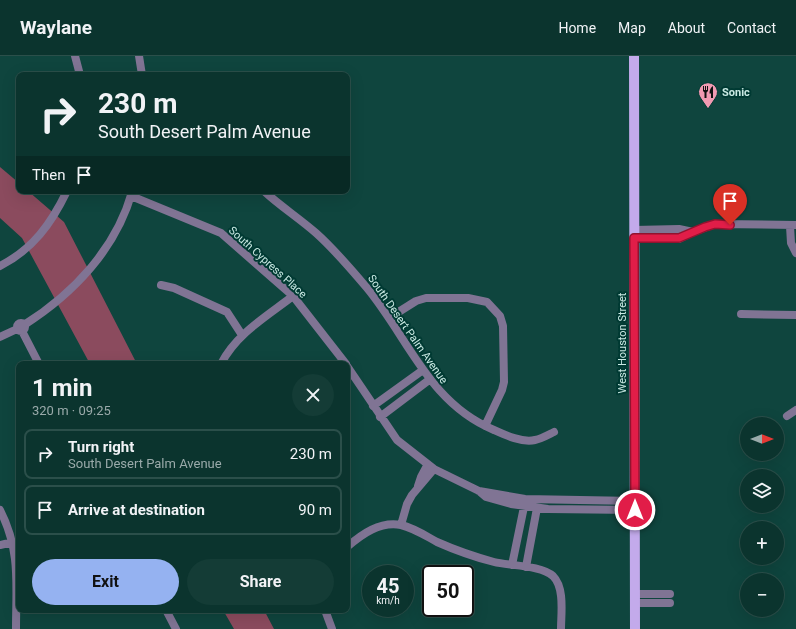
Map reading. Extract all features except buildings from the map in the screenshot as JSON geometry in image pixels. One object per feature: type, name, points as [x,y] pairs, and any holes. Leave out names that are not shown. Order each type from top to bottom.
[{"type":"main road","name":"West Houston Street","points":[[634,56],[635,629]]},
{"type":"street","points":[[75,56],[79,72]]},
{"type":"street","points":[[139,56],[142,72]]},
{"type":"street","points":[[0,266],[21,254],[38,237],[57,213],[66,194]]},
{"type":"street","points":[[0,337],[21,328],[63,297],[94,264],[117,227],[132,194]]},
{"type":"street","name":"South Cypress Place","points":[[134,194],[221,233],[293,296],[343,361]]},
{"type":"street","name":"South Desert Palm Avenue","points":[[268,194],[315,232],[367,288],[389,318],[429,380],[457,408],[485,426],[511,437],[534,440],[554,432]]},
{"type":"street","points":[[634,234],[679,238],[715,224],[793,226],[790,243],[796,253]]},
{"type":"street","points":[[673,229],[673,238]]},
{"type":"street","points":[[634,234],[673,229],[693,232]]},
{"type":"street","points":[[161,285],[174,288],[227,312],[242,335]]},
{"type":"street","points":[[223,361],[242,335],[293,296]]},
{"type":"street","points":[[389,318],[416,301],[426,298],[474,299],[487,302],[493,307],[500,316],[503,326],[504,382],[502,390],[485,426]]},
{"type":"street","points":[[741,314],[796,315]]},
{"type":"street","points":[[21,328],[38,361]]},
{"type":"street","points":[[373,406],[423,370]]},
{"type":"street","name":"South Cypress Place","points":[[350,371],[397,440],[431,466],[479,491],[525,503],[537,508],[635,505]]},
{"type":"street","points":[[380,417],[429,380]]},
{"type":"street","points":[[787,416],[796,410]]},
{"type":"street","points":[[401,525],[407,504],[418,486],[426,480],[431,466]]},
{"type":"street","points":[[512,565],[525,503]]},
{"type":"street","name":"South Cypress Place","points":[[525,503],[635,505]]},
{"type":"street","points":[[526,567],[537,508]]},
{"type":"street","points":[[0,510],[13,542],[16,559]]},
{"type":"street","points":[[350,544],[366,531],[385,525],[401,525],[458,550],[495,562],[541,570],[553,577],[559,590],[561,629]]},
{"type":"street","points":[[521,525],[534,527]]},
{"type":"street","points":[[0,545],[13,542]]},
{"type":"street","points":[[635,599],[670,594]]},
{"type":"street","points":[[635,599],[670,604]]},
{"type":"street","points":[[16,629],[17,613]]},
{"type":"street","points":[[168,613],[176,629]]},
{"type":"street","points":[[326,613],[332,629]]},
{"type":"shaded area","points":[[0,167],[16,180],[16,194],[31,194],[64,222],[135,361],[88,361],[22,238],[0,218]]},
{"type":"shaded area","points":[[225,613],[266,613],[274,629],[234,629]]},
{"type":"place","name":"Sonic","points":[[708,109]]},
{"type":"route","points":[[635,510],[634,238],[679,238],[715,224],[730,225]]}]
